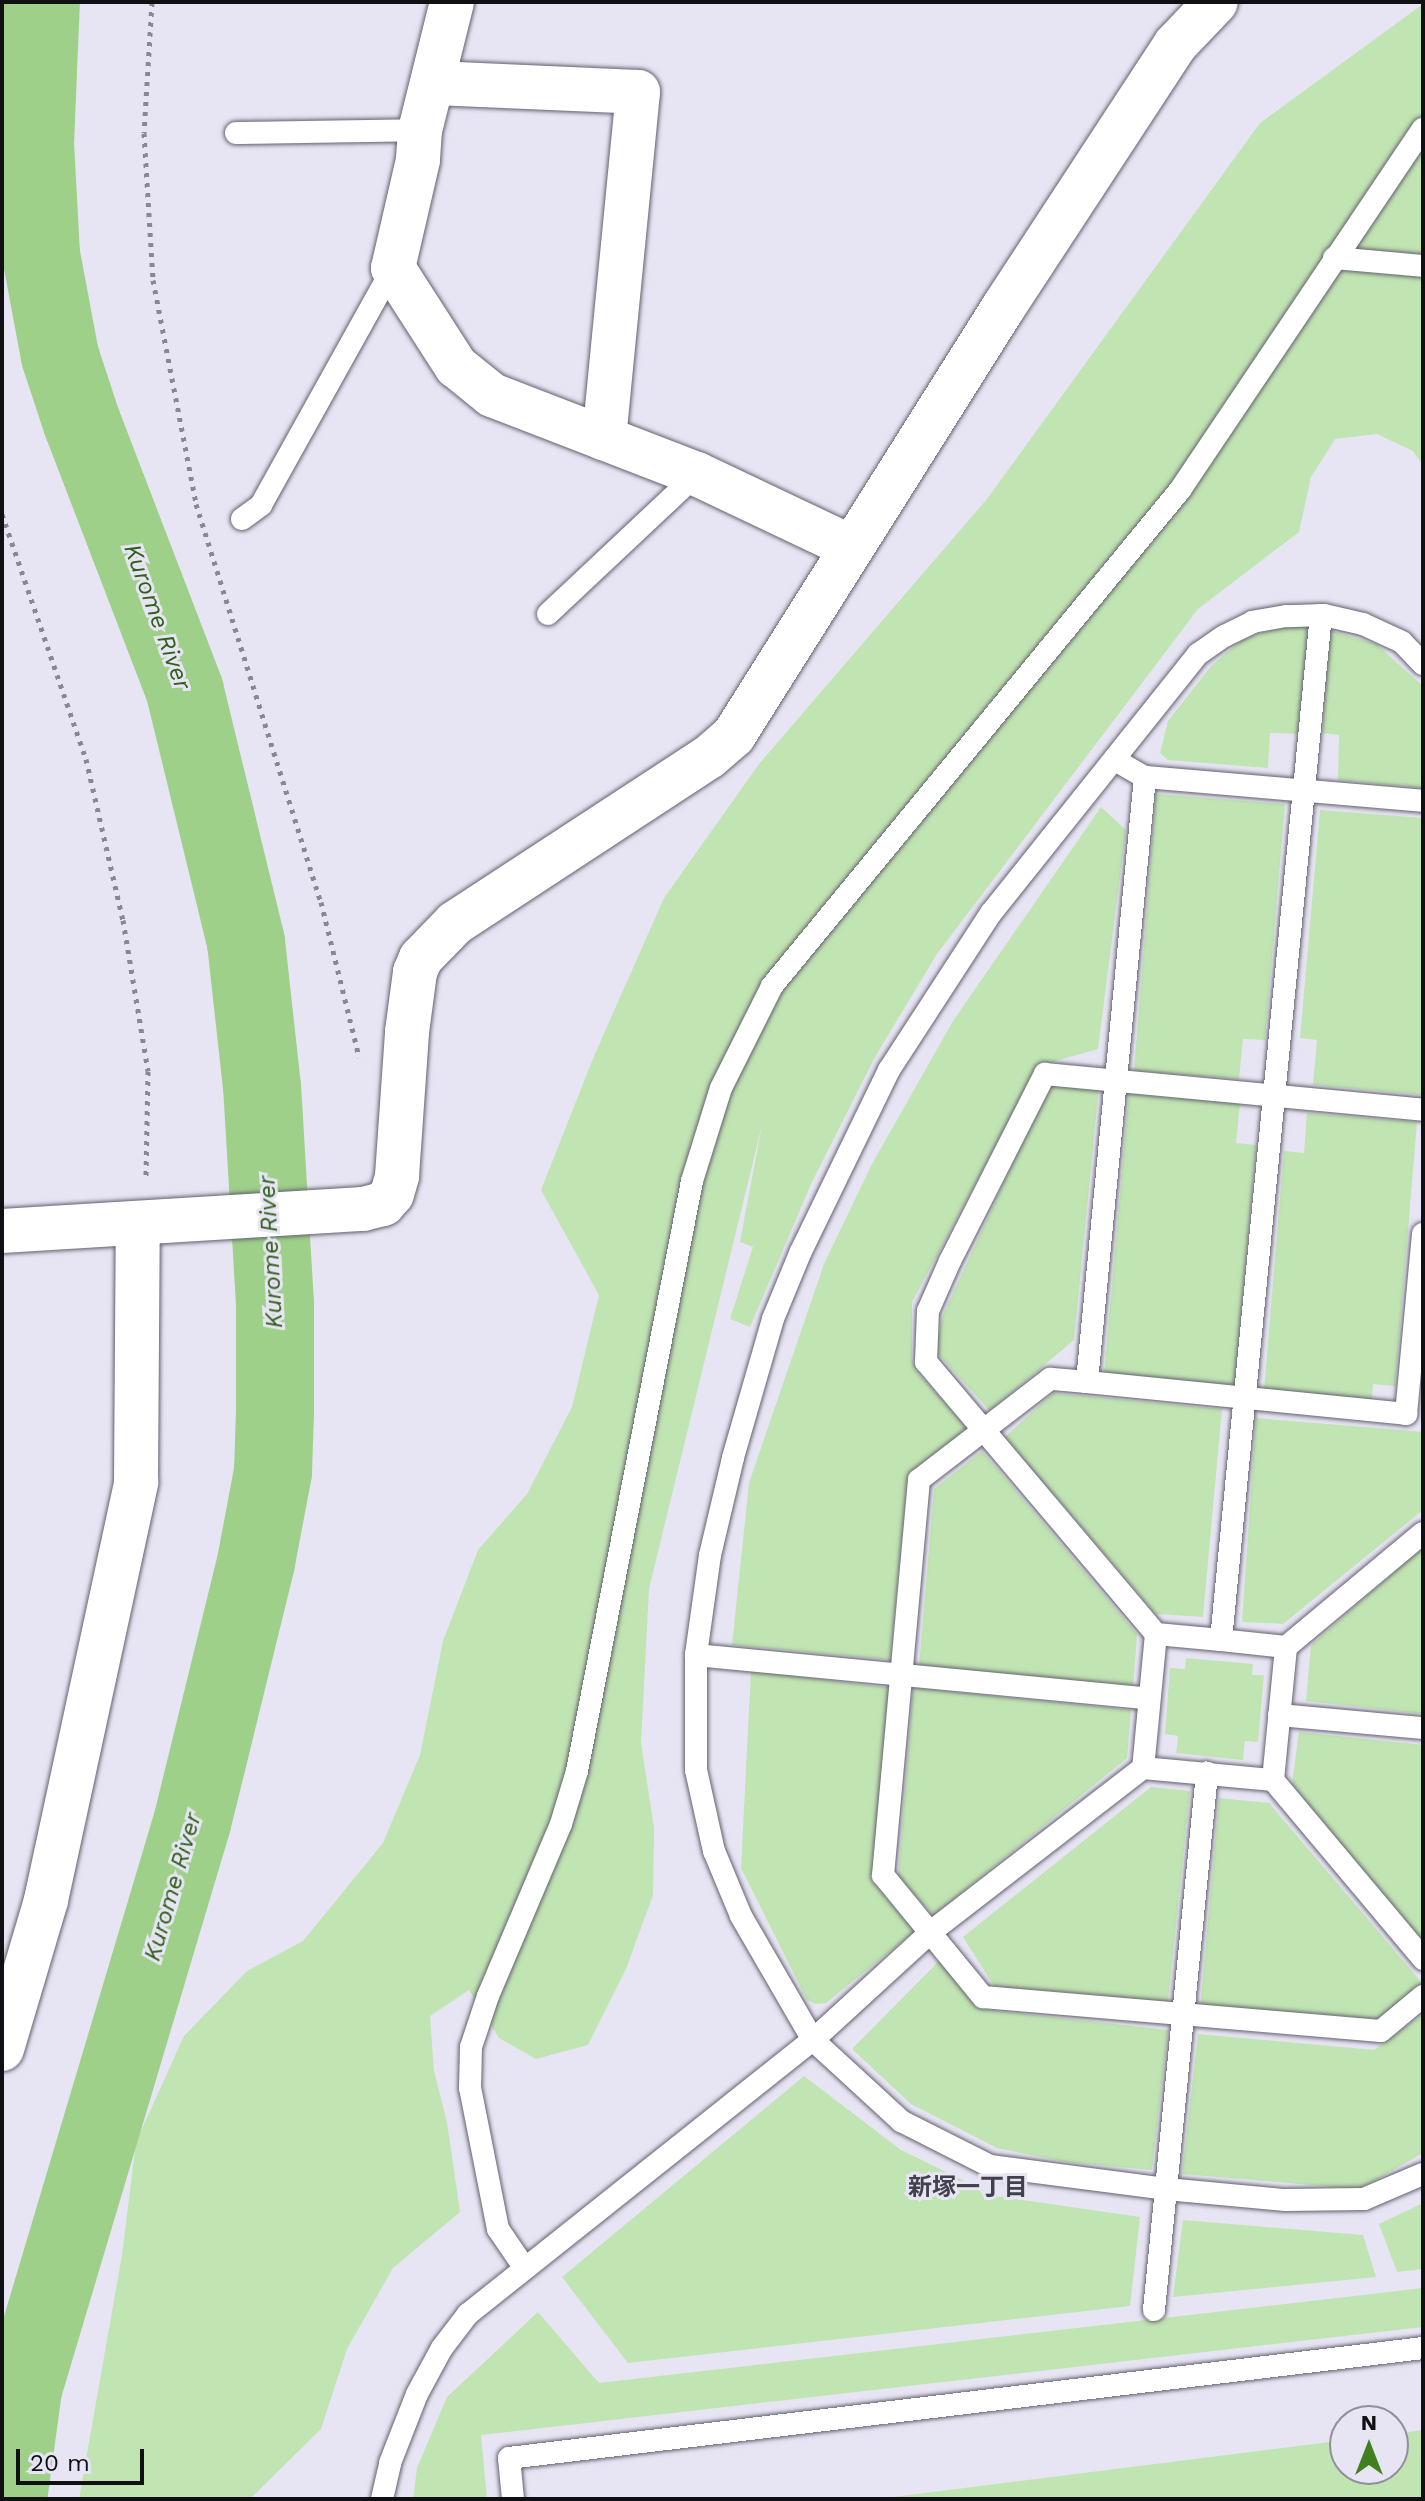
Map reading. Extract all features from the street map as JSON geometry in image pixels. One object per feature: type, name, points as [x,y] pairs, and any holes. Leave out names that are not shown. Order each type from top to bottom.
[{"type":"street","points":[[452,2],[420,130],[418,160],[393,268],[456,366],[492,395],[697,474],[851,547]]},
{"type":"street","points":[[2,1231],[363,1209],[383,1204],[392,1194],[397,1176],[407,1032],[415,972],[421,958],[455,923],[709,757],[734,735],[770,682],[851,547],[1175,45],[1216,2]]},
{"type":"street","points":[[434,83],[638,92],[604,438]]},
{"type":"street","points":[[2,2049],[46,1900],[136,1482],[148,1223]]},
{"type":"lane","points":[[524,2267],[498,2229],[470,2088],[471,2047],[561,1824],[577,1771],[692,1181],[721,1088],[772,986],[1180,490],[1423,129]]},
{"type":"lane","points":[[236,133],[420,130]]},
{"type":"lane","points":[[1334,258],[1423,266]]},
{"type":"lane","points":[[242,519],[261,505],[393,268]]},
{"type":"lane","points":[[548,614],[697,474]]},
{"type":"lane","points":[[1221,1640],[1321,615]]},
{"type":"lane","points":[[1423,664],[1402,642],[1363,624],[1321,615],[1286,616],[1253,622],[1224,636],[1198,654],[991,913],[889,1070],[801,1251],[773,1319],[733,1458],[710,1555],[696,1655],[696,1770],[714,1851],[741,1916],[813,2040],[901,2121],[990,2166],[1166,2189],[1285,2200],[1364,2199],[1423,2174]]},
{"type":"lane","points":[[1115,760],[1145,777],[1423,801]]},
{"type":"lane","points":[[1087,1382],[1145,777]]},
{"type":"lane","points":[[1286,1647],[1156,1634],[926,1362],[928,1311],[1045,1074],[1423,1110]]},
{"type":"lane","points":[[1423,1234],[1415,1415],[1050,1379],[919,1480],[883,1875],[983,1997],[1183,2017],[1381,2031],[1423,1996]]},
{"type":"lane","points":[[1273,1780],[1286,1647],[1423,1533]]},
{"type":"lane","points":[[1143,1768],[1156,1634]]},
{"type":"lane","points":[[696,1655],[1149,1699]]},
{"type":"lane","points":[[1279,1715],[1423,1728]]},
{"type":"lane","points":[[382,2499],[399,2438],[442,2348],[468,2314],[813,2040],[932,1931],[1143,1768],[1273,1780],[1423,1959]]},
{"type":"lane","points":[[1154,2310],[1207,1773]]},
{"type":"lane","points":[[513,2499],[509,2458],[1423,2348]]},
{"type":"path","points":[[152,2],[144,133],[153,280],[196,504],[321,902],[360,1063]]},
{"type":"path","points":[[2,514],[86,759],[123,920],[148,1071],[148,1223]]},
{"type":"green space","points":[[1423,4],[1423,465],[1413,451],[1377,434],[1335,439],[1311,477],[1299,532],[1198,609],[937,954],[875,1057],[812,1182],[750,1327],[730,1319],[753,1247],[740,1242],[762,1125],[649,1589],[641,1743],[654,1828],[653,1895],[626,1969],[588,2045],[536,2059],[499,2038],[469,1990],[430,2016],[434,2071],[447,2122],[460,2212],[393,2268],[347,2349],[321,2429],[250,2499],[79,2499],[122,2255],[136,2142],[184,2036],[247,1971],[303,1941],[383,1843],[420,1755],[443,1641],[478,1550],[527,1494],[572,1407],[599,1295],[541,1190],[594,1056],[664,898],[759,764],[987,499],[1260,123]]},
{"type":"green space","points":[[1280,627],[1310,627],[1302,734],[1270,733],[1268,768],[1168,760],[1160,753],[1168,721],[1212,665],[1242,640]]},
{"type":"green space","points":[[1329,630],[1376,644],[1423,686],[1423,788],[1338,780],[1339,735],[1323,733]]},
{"type":"green space","points":[[1156,794],[1285,804],[1265,1040],[1243,1039],[1239,1079],[1134,1071]]},
{"type":"green space","points":[[1101,807],[1126,830],[1098,1049],[1038,1066],[912,1302],[912,1360],[918,1373],[967,1428],[908,1477],[890,1660],[732,1645],[749,1483],[824,1264],[872,1164],[953,1021]]},
{"type":"green space","points":[[1320,810],[1423,818],[1422,1095],[1313,1085],[1317,1040],[1300,1038]]},
{"type":"green space","points":[[1050,1083],[1099,1086],[1074,1340],[990,1411],[936,1352],[942,1317]]},
{"type":"green space","points":[[1129,1093],[1240,1103],[1236,1143],[1256,1145],[1235,1385],[1104,1374]]},
{"type":"green space","points":[[1307,1113],[1417,1122],[1395,1386],[1373,1384],[1372,1399],[1264,1391],[1284,1151],[1304,1153]]},
{"type":"green space","points":[[1053,1393],[1222,1409],[1203,1617],[1156,1614],[1005,1437]]},
{"type":"green space","points":[[1256,1418],[1423,1432],[1423,1510],[1283,1624],[1242,1622]]},
{"type":"green space","points":[[982,1451],[1137,1634],[1133,1689],[919,1667],[934,1489]]},
{"type":"green space","points":[[1423,1547],[1423,1714],[1306,1701],[1311,1645]]},
{"type":"green space","points":[[1186,1658],[1253,1664],[1252,1675],[1264,1675],[1258,1742],[1245,1741],[1243,1760],[1176,1753],[1178,1736],[1165,1734],[1170,1668],[1185,1669]]},
{"type":"green space","points":[[751,1671],[892,1688],[872,1881],[915,1931],[826,2003],[816,2004],[807,2000],[741,1868]]},
{"type":"green space","points":[[913,1688],[1131,1710],[1127,1758],[934,1915],[898,1878]]},
{"type":"green space","points":[[1299,1732],[1423,1745],[1423,1942],[1292,1784]]},
{"type":"green space","points":[[1151,1787],[1190,1791],[1168,2002],[994,1986],[963,1937]]},
{"type":"green space","points":[[1219,1798],[1269,1803],[1422,1983],[1377,2024],[1200,2009]]},
{"type":"green space","points":[[940,1960],[981,2009],[1168,2030],[1152,2170],[1065,2162],[997,2148],[911,2104],[852,2049]]},
{"type":"green space","points":[[1423,2014],[1423,2153],[1360,2189],[1182,2174],[1198,2034],[1374,2050]]},
{"type":"green space","points":[[804,2076],[901,2150],[995,2196],[1140,2217],[1130,2306],[628,2363],[562,2277]]},
{"type":"green space","points":[[1423,2203],[1423,2269],[1397,2272],[1379,2224]]},
{"type":"green space","points":[[1183,2220],[1363,2235],[1376,2277],[1173,2297]]},
{"type":"green space","points":[[1423,2288],[1423,2327],[481,2435],[487,2499],[413,2499],[417,2468],[447,2397],[538,2312],[599,2383]]},
{"type":"green space","points":[[1423,2430],[1423,2499],[877,2499],[1329,2442],[1329,2485],[1409,2485],[1409,2432]]},
{"type":"waterway","name":"Kurome River","points":[[8,2499],[23,2389],[192,1823],[256,1562],[273,1472],[275,1412],[275,1304],[262,1087],[246,942],[185,691],[82,423],[60,356],[41,254],[35,143],[41,2]]},
{"type":"district","name":"新塚一丁目","points":[[968,2188]]}]
